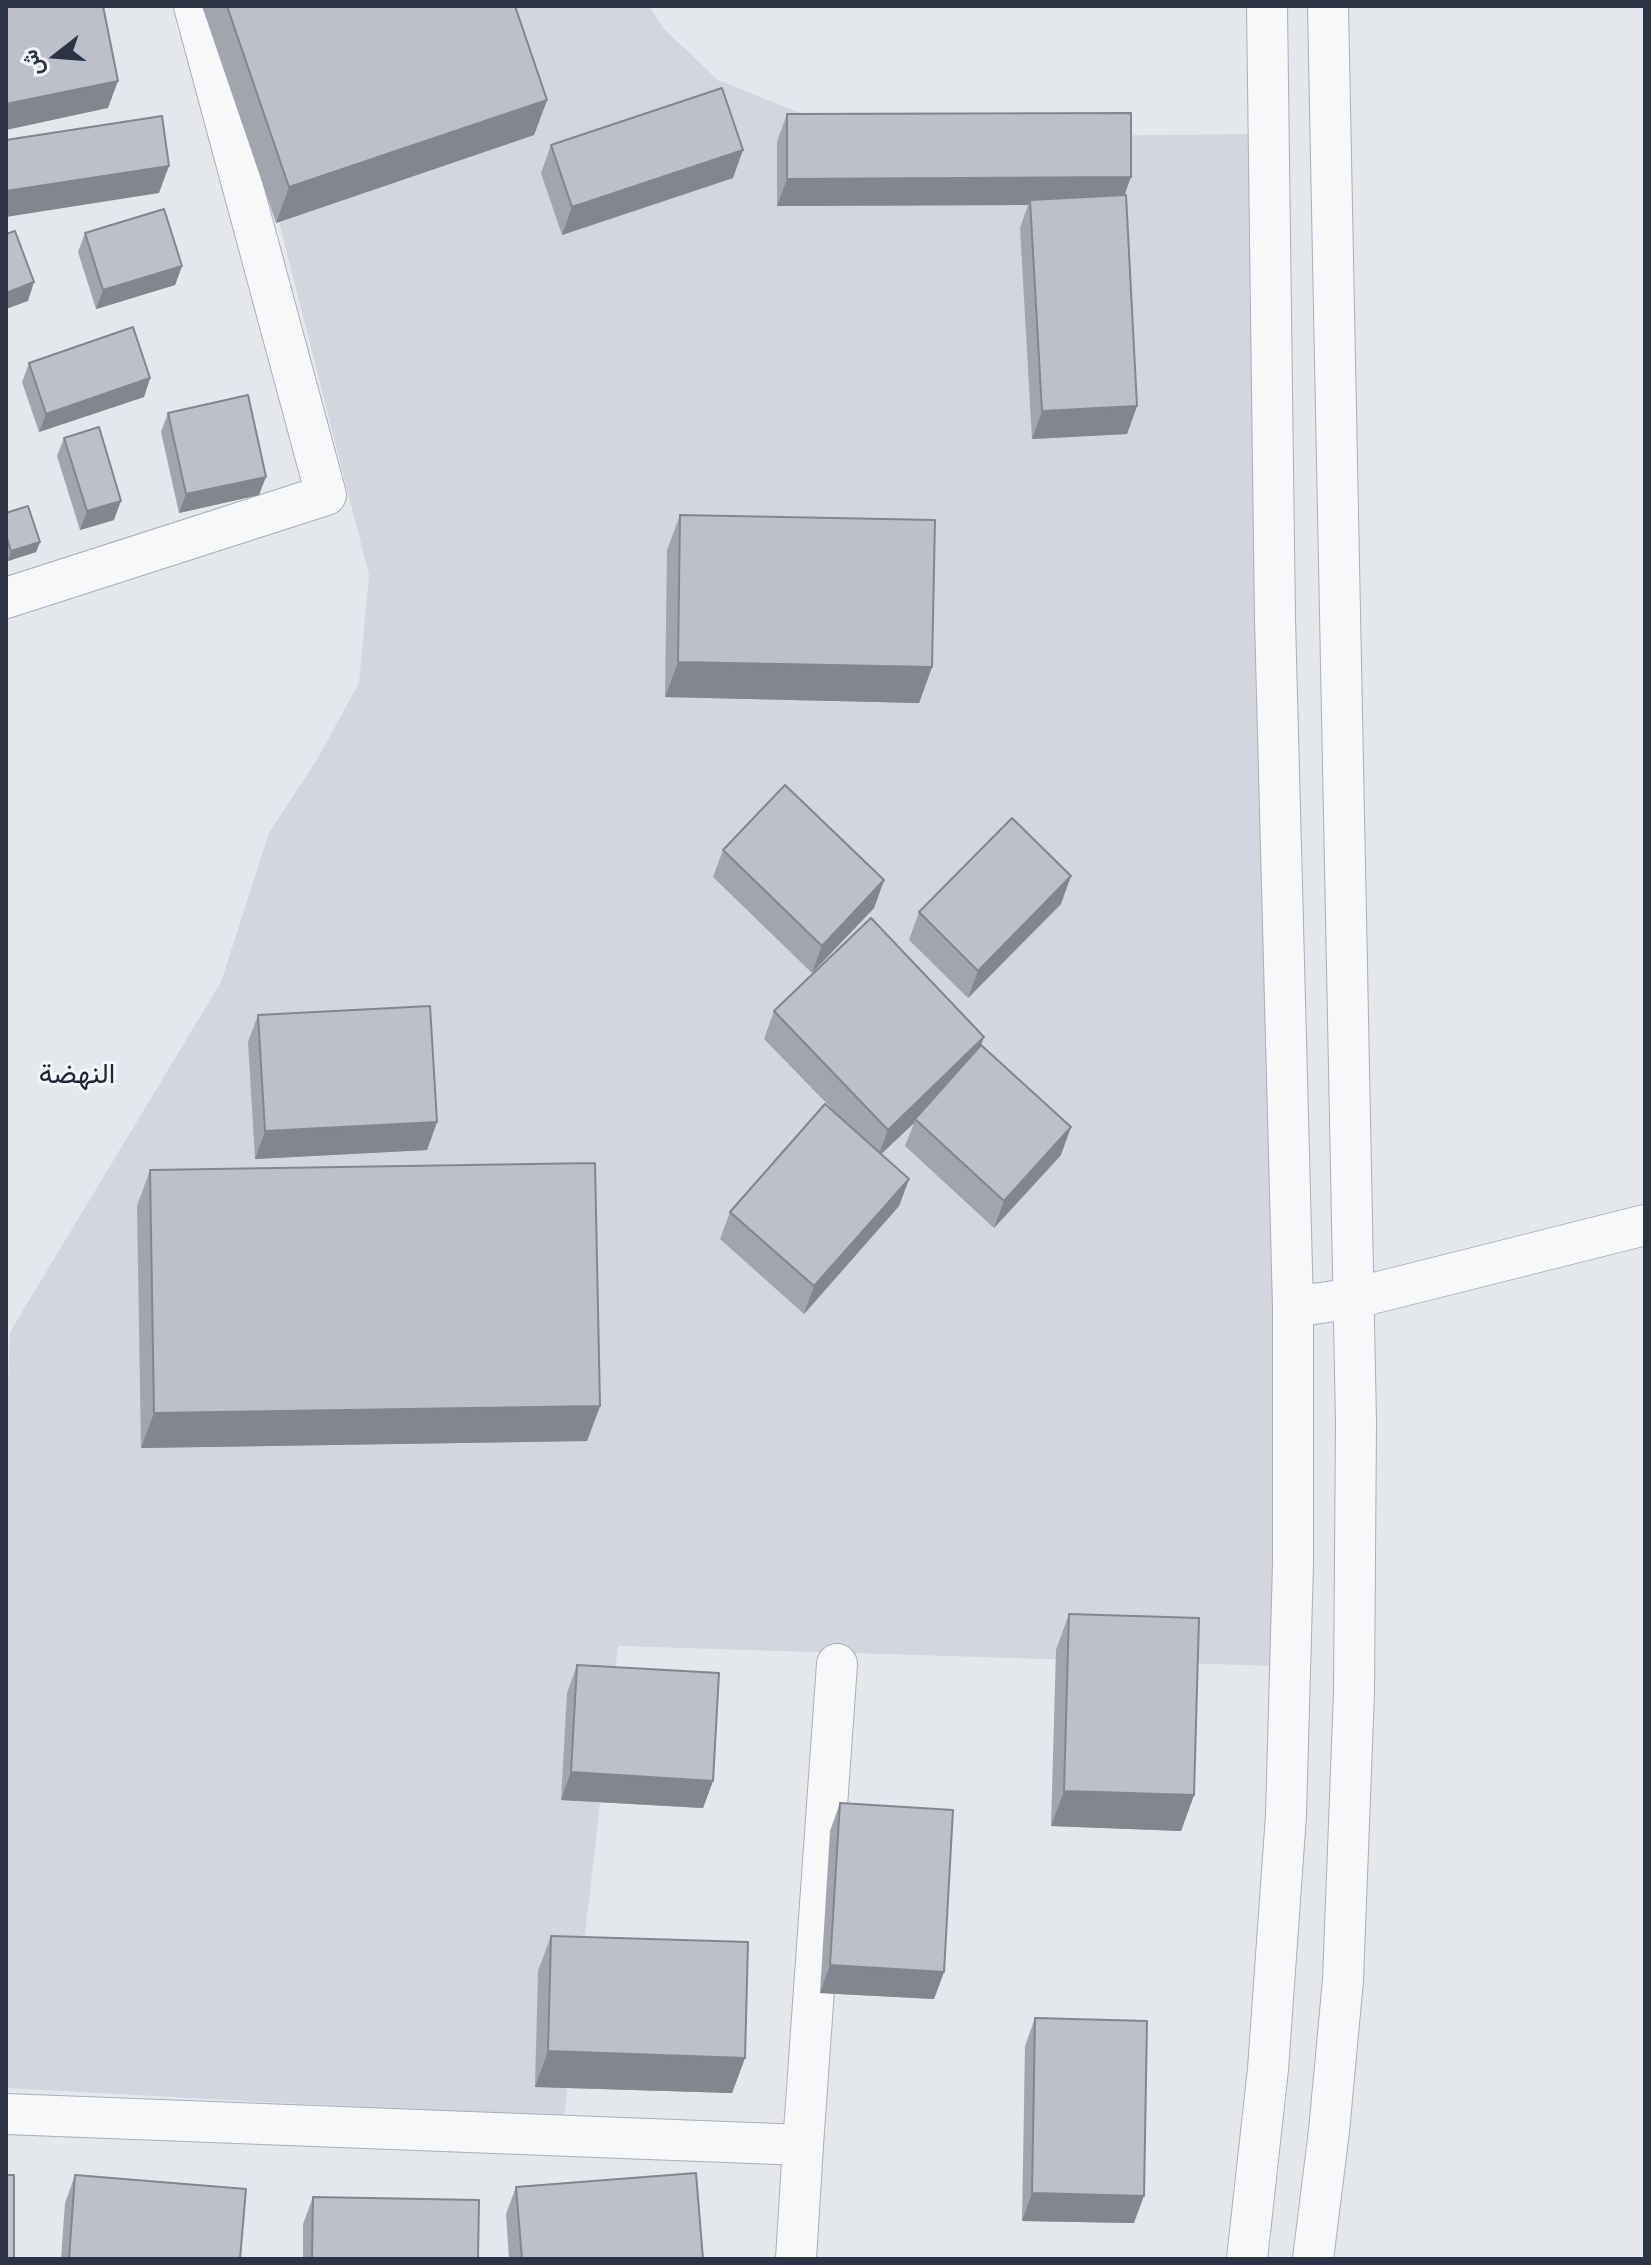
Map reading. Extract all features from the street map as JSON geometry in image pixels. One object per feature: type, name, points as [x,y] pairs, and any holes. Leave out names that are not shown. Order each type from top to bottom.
[{"type":"street","points":[[6,598],[326,495],[194,6]]},
{"type":"street","points":[[1247,2259],[1268,2069],[1286,1815],[1293,1564],[1293,1307],[1275,634],[1267,6]]},
{"type":"street","points":[[1313,2259],[1343,1980],[1354,1692],[1356,1422],[1328,6]]},
{"type":"street","points":[[1293,1307],[1355,1298],[1645,1225]]},
{"type":"street","points":[[796,2259],[837,1664]]},
{"type":"street","points":[[6,2114],[803,2145]]},
{"type":"shaded area","points":[[224,6],[649,6],[664,29],[718,80],[852,134],[949,137],[1269,134],[1277,1666],[618,1646],[564,2118],[6,2088],[6,1428],[10,1332],[221,982],[269,833],[318,758],[359,683],[369,575]]},
{"type":"building","points":[[6,6],[103,6],[118,81],[6,104]]},
{"type":"building","points":[[227,6],[515,6],[547,100],[289,187]]},
{"type":"building","points":[[722,88],[743,150],[572,207],[551,145]]},
{"type":"building","points":[[1131,113],[1131,177],[787,179],[787,114]]},
{"type":"building","points":[[162,116],[169,166],[6,191],[6,140]]},
{"type":"building","points":[[1126,195],[1137,406],[1042,411],[1030,200]]},
{"type":"building","points":[[164,209],[182,266],[103,290],[85,233]]},
{"type":"building","points":[[15,231],[34,282],[6,293],[6,234]]},
{"type":"building","points":[[133,327],[150,378],[46,414],[29,363]]},
{"type":"building","points":[[248,395],[266,477],[186,494],[168,413]]},
{"type":"building","points":[[99,427],[121,501],[87,511],[64,438]]},
{"type":"building","points":[[28,506],[40,542],[11,551],[6,535],[6,513]]},
{"type":"building","points":[[680,515],[935,520],[932,667],[678,662]]},
{"type":"building","points":[[785,785],[884,880],[822,946],[723,850]]},
{"type":"building","points":[[1012,818],[1071,876],[978,971],[919,912]]},
{"type":"building","points":[[871,918],[984,1037],[888,1130],[774,1011]]},
{"type":"building","points":[[430,1006],[437,1122],[265,1131],[258,1015]]},
{"type":"building","points":[[981,1045],[1071,1127],[1004,1201],[915,1119]]},
{"type":"building","points":[[825,1104],[909,1179],[814,1286],[730,1212]]},
{"type":"building","points":[[595,1163],[600,1406],[154,1413],[150,1170]]},
{"type":"building","points":[[1069,1614],[1199,1618],[1194,1795],[1064,1791]]},
{"type":"building","points":[[577,1665],[719,1673],[713,1781],[571,1772]]},
{"type":"building","points":[[840,1803],[953,1810],[944,1972],[830,1965]]},
{"type":"building","points":[[551,1936],[748,1942],[745,2058],[548,2051]]},
{"type":"building","points":[[1035,2018],[1147,2021],[1144,2196],[1032,2193]]},
{"type":"building","points":[[696,2173],[703,2259],[522,2259],[516,2187]]},
{"type":"building","points":[[6,2175],[14,2175],[14,2259],[6,2259]]},
{"type":"building","points":[[75,2175],[246,2189],[240,2259],[69,2259]]},
{"type":"building","points":[[313,2197],[479,2200],[478,2259],[312,2259]]},
{"type":"district","name":"النهضة","points":[[77,1076]]}]
